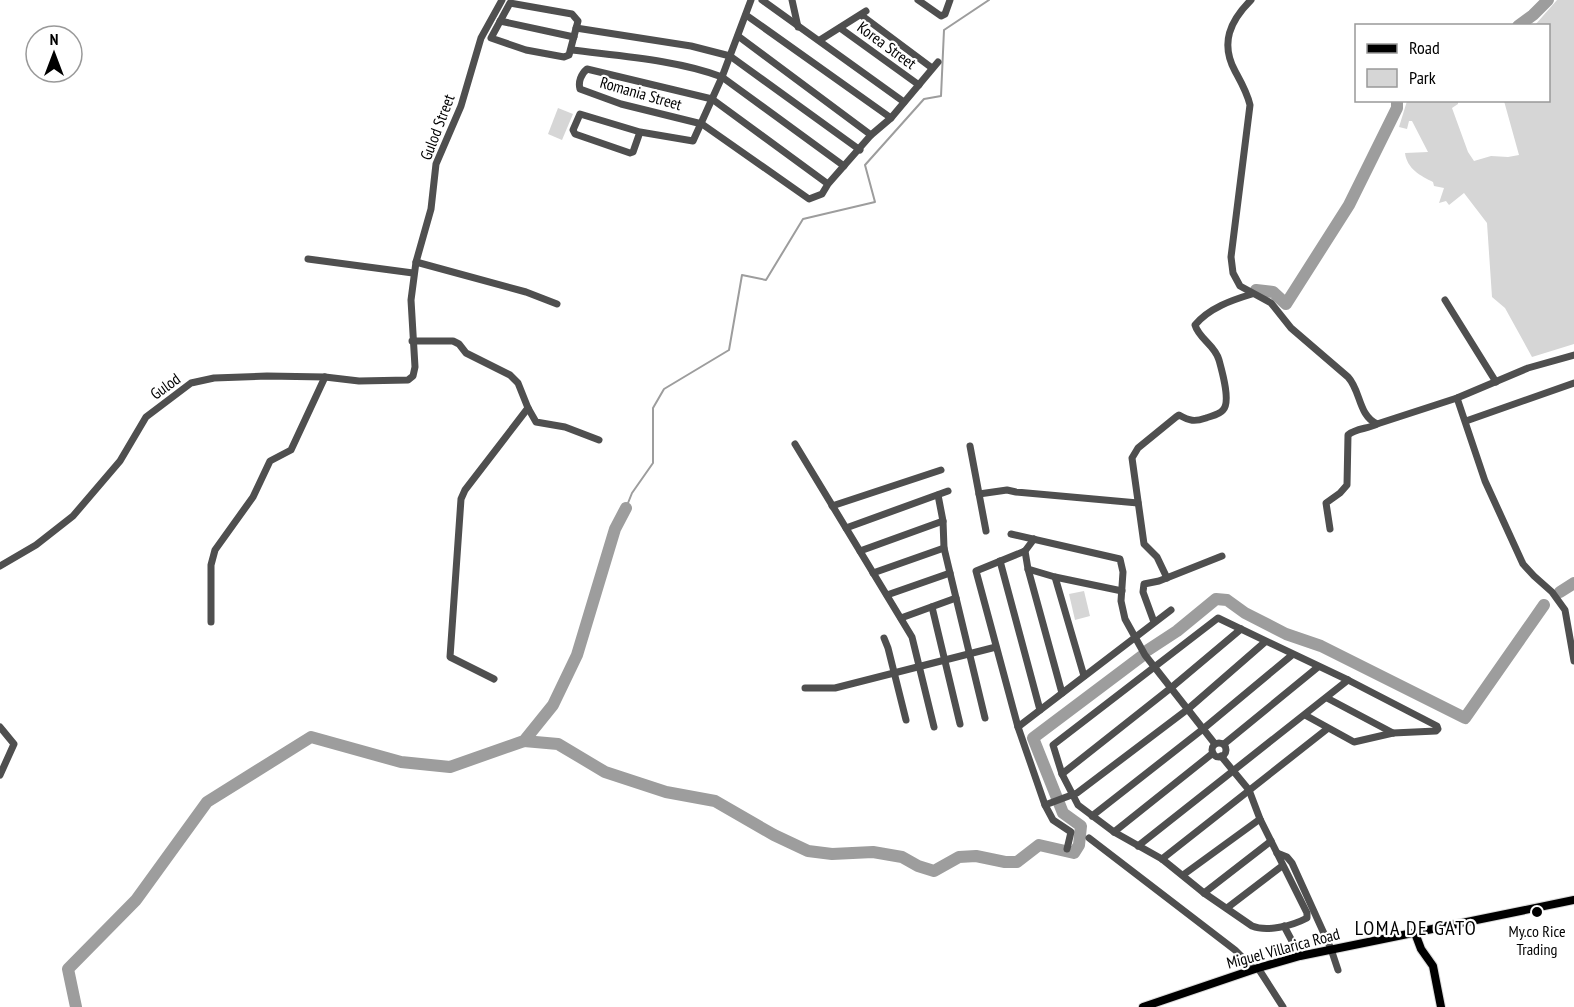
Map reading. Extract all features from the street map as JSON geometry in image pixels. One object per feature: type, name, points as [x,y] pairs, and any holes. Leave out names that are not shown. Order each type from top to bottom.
[{"type":"main road","name":"Miguel Villarica Road","points":[[1143,1007],[1256,968],[1300,956],[1574,900]]},
{"type":"main road","points":[[1415,933],[1421,949],[1432,966],[1442,1007]]},
{"type":"street","name":"Gulod Street","points":[[412,341],[413,273],[431,209],[436,164],[461,106],[481,38],[502,0]]},
{"type":"street","points":[[639,132],[633,153],[630,153],[575,134],[573,130],[580,114],[639,132],[691,142],[694,140],[722,77],[751,0]]},
{"type":"street","points":[[762,0],[904,102]]},
{"type":"street","points":[[792,0],[798,27]]},
{"type":"street","points":[[1251,0],[1240,11],[1228,34],[1227,54],[1250,105],[1231,265],[1235,279],[1252,294],[1271,303],[1291,328],[1353,382],[1365,416],[1377,424]]},
{"type":"street","points":[[921,1],[941,15],[945,14],[951,1]]},
{"type":"street","points":[[513,3],[572,14],[578,21],[576,28],[572,50],[564,57],[526,50],[492,38],[507,6],[513,3]]},
{"type":"street","points":[[819,40],[864,13],[932,68]]},
{"type":"street","points":[[746,15],[891,118]]},
{"type":"street","points":[[500,21],[574,37]]},
{"type":"street","points":[[576,28],[691,46],[730,56],[860,150]]},
{"type":"street","name":"Korea Street","points":[[840,28],[918,85]]},
{"type":"street","points":[[738,36],[871,135]]},
{"type":"street","points":[[572,50],[646,59],[710,72],[722,77],[844,166]]},
{"type":"street","points":[[702,124],[809,199],[822,194],[871,135],[891,118],[938,62]]},
{"type":"street","name":"Romania Street","points":[[702,124],[621,104],[579,89],[582,73],[587,69],[712,99]]},
{"type":"street","points":[[712,99],[828,184]]},
{"type":"street","points":[[308,259],[413,273]]},
{"type":"street","points":[[416,262],[526,292],[557,304]]},
{"type":"street","points":[[1167,578],[1157,557],[1144,544],[1132,458],[1138,448],[1179,415],[1190,421],[1196,421],[1220,413],[1225,408],[1227,400],[1219,358],[1200,335],[1195,325],[1212,310],[1252,294]]},
{"type":"street","points":[[1445,300],[1496,382]]},
{"type":"street","points":[[412,341],[453,342],[459,345],[466,353],[510,375],[518,383],[536,422],[565,427],[599,440]]},
{"type":"street","name":"Gulod","points":[[0,566],[36,545],[73,516],[120,462],[146,417],[191,383],[214,378],[267,376],[325,377],[359,381],[408,380],[413,376],[415,367],[412,341]]},
{"type":"street","points":[[1330,529],[1326,503],[1347,485],[1348,435],[1350,432],[1371,428],[1377,424],[1457,398],[1528,368],[1574,355]]},
{"type":"street","points":[[211,622],[211,565],[215,550],[253,497],[270,461],[291,450],[325,377]]},
{"type":"street","points":[[1466,421],[1574,383]]},
{"type":"street","points":[[1457,398],[1485,482],[1523,564],[1552,592],[1565,610],[1574,661]]},
{"type":"street","points":[[494,679],[450,657],[461,499],[465,490],[528,408]]},
{"type":"street","points":[[795,444],[912,637],[934,727]]},
{"type":"street","points":[[970,446],[986,531]]},
{"type":"street","points":[[832,506],[941,470]]},
{"type":"street","points":[[979,494],[1006,490],[1138,503]]},
{"type":"street","points":[[846,528],[948,491]]},
{"type":"street","points":[[938,495],[944,521],[944,548],[985,718]]},
{"type":"street","points":[[860,550],[944,521]]},
{"type":"street","points":[[1011,534],[1120,559],[1123,572],[1121,601],[1125,620],[1155,666],[1215,744]]},
{"type":"street","points":[[1034,539],[1025,551],[976,571],[1018,727],[1045,805],[1053,820],[1071,832],[1067,849]]},
{"type":"street","points":[[873,573],[944,548]]},
{"type":"street","points":[[1025,551],[1062,693]]},
{"type":"street","points":[[1154,622],[1142,588],[1144,584],[1167,578],[1222,556]]},
{"type":"street","points":[[1000,561],[1040,710]]},
{"type":"street","points":[[1028,569],[1122,591]]},
{"type":"street","points":[[887,595],[950,573]]},
{"type":"street","points":[[1055,577],[1084,676]]},
{"type":"street","points":[[901,618],[956,598]]},
{"type":"street","points":[[932,607],[960,724]]},
{"type":"street","points":[[1018,727],[1171,610]]},
{"type":"street","points":[[1213,753],[1221,756],[1249,790],[1282,866],[1307,913],[1307,918],[1284,926],[1259,929],[1204,892],[1162,859],[1114,832],[1078,805],[1062,774],[1053,745],[1218,618],[1348,680],[1437,726],[1438,729],[1436,732],[1393,733],[1354,742],[1305,715]]},
{"type":"street","points":[[1062,774],[1241,629]]},
{"type":"street","points":[[884,638],[906,720]]},
{"type":"street","points":[[1045,805],[1072,795],[1188,709],[1265,642]]},
{"type":"street","points":[[805,688],[835,688],[996,647]]},
{"type":"street","points":[[1092,816],[1203,729],[1292,655]]},
{"type":"street","points":[[1215,744],[1224,744],[1318,667]]},
{"type":"street","points":[[1138,846],[1348,680]]},
{"type":"street","points":[[1327,698],[1393,733]]},
{"type":"street","points":[[0,727],[14,744],[0,775]]},
{"type":"street","points":[[1162,859],[1327,729]]},
{"type":"street","points":[[1213,753],[1212,748],[1215,744]]},
{"type":"street","points":[[1221,756],[1226,751],[1224,744]]},
{"type":"street","points":[[1114,832],[1213,753]]},
{"type":"street","points":[[1183,875],[1260,819]]},
{"type":"street","points":[[1089,838],[1256,968],[1283,1007]]},
{"type":"street","points":[[1204,892],[1271,841]]},
{"type":"street","points":[[1277,853],[1287,857],[1292,863],[1331,949],[1338,970]]},
{"type":"street","points":[[1227,908],[1282,866]]},
{"type":"street","points":[[1284,926],[1300,956]]},
{"type":"green space","points":[[1557,0],[1574,0],[1574,344],[1532,357],[1505,308],[1492,297],[1487,223],[1464,193],[1449,205],[1446,201],[1439,203],[1444,188],[1434,186],[1433,182],[1412,168],[1406,159],[1405,153],[1428,152],[1412,121],[1409,121],[1407,129],[1399,127],[1407,102],[1458,102],[1452,108],[1468,152],[1474,161],[1491,156],[1519,155],[1504,102],[1550,102],[1550,24],[1536,24]]},
{"type":"green space","points":[[558,108],[573,114],[562,140],[548,134]]},
{"type":"green space","points":[[1084,591],[1090,616],[1075,620],[1069,594]]},
{"type":"waterway","points":[[626,508],[632,493],[653,463],[653,408],[664,389],[729,350],[742,275],[766,280],[803,219],[875,202],[865,165],[924,99],[941,96],[944,30],[989,0]]},
{"type":"waterway","points":[[1521,24],[1548,0]]},
{"type":"waterway","points":[[1256,290],[1273,292],[1286,304],[1349,205],[1397,108],[1397,102]]},
{"type":"waterway","points":[[76,1007],[68,969],[136,900],[207,802],[311,737],[401,762],[450,767],[524,741],[553,705],[577,655],[615,529],[626,508]]},
{"type":"waterway","points":[[1560,592],[1574,583]]},
{"type":"waterway","points":[[1148,650],[1177,631],[1216,599],[1227,600],[1245,613],[1286,634],[1321,646],[1465,718],[1544,605]]},
{"type":"waterway","points":[[524,741],[558,744],[605,772],[666,792],[715,801],[774,835],[808,851],[832,854],[873,852],[902,857],[918,866],[934,871],[959,857],[976,856],[1017,862],[1039,845],[1074,853],[1079,845],[1081,826],[1063,813],[1033,738],[1142,656]]},
{"type":"place","name":"My.co Rice Trading","points":[[1537,912]]},
{"type":"district","name":"LOMA DE GATO","points":[[1416,928]]}]
